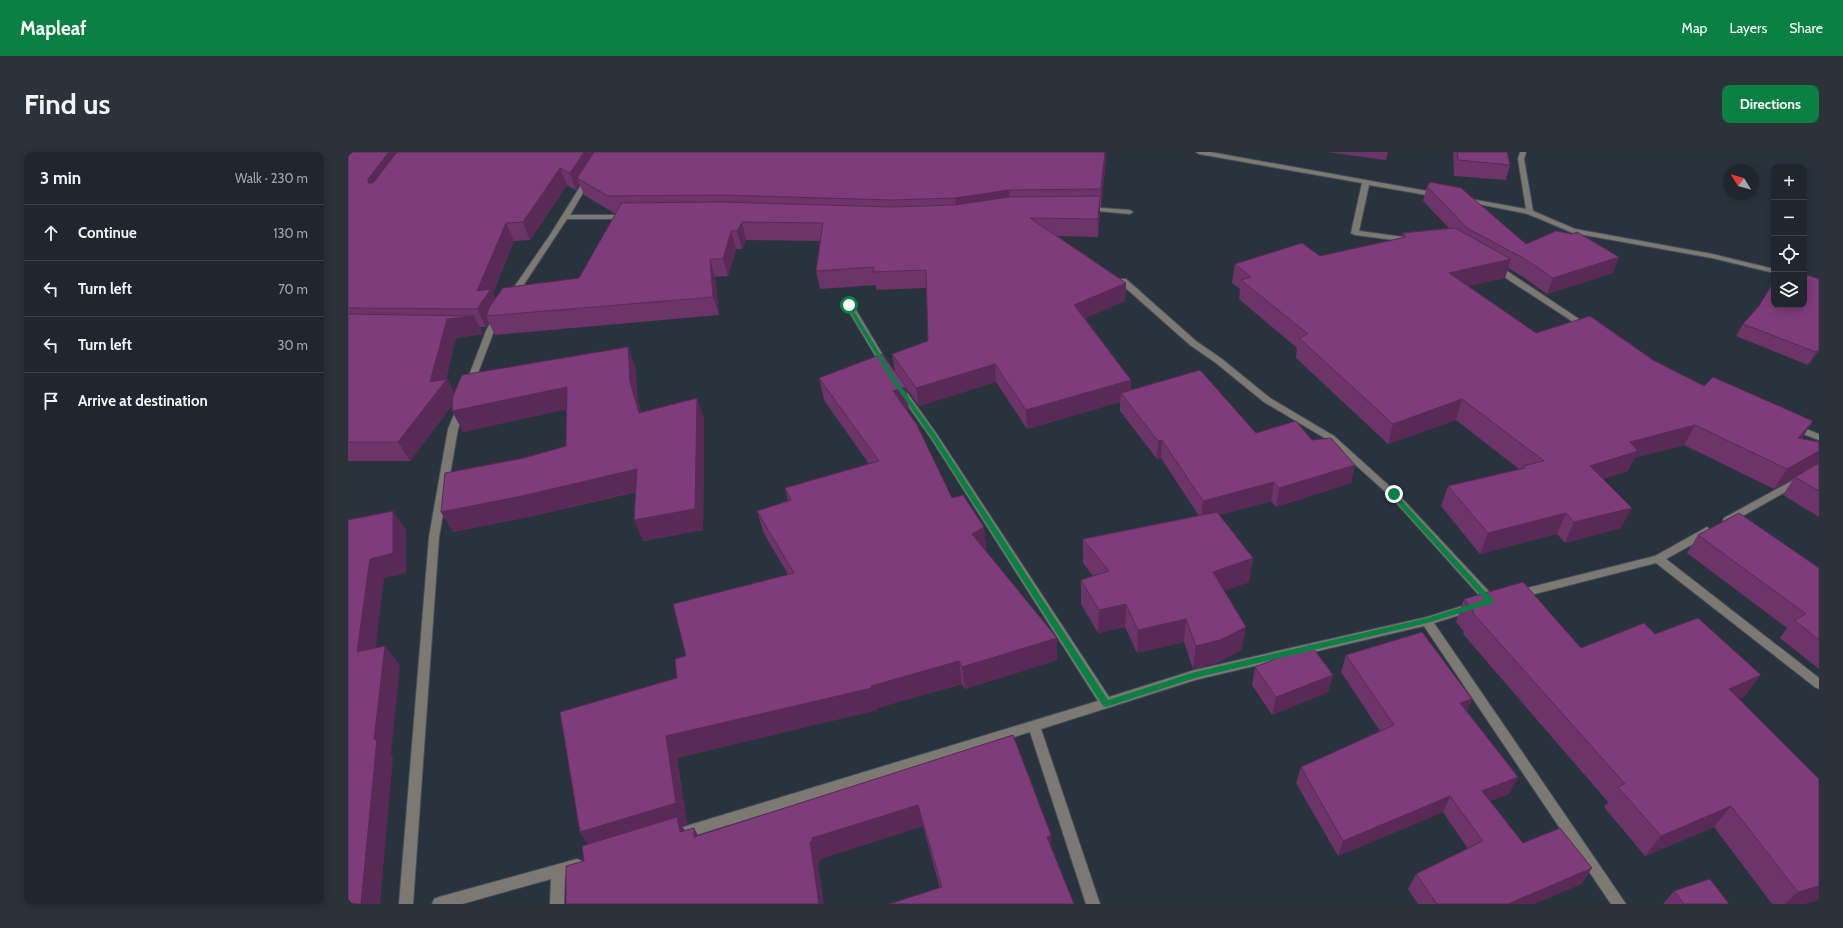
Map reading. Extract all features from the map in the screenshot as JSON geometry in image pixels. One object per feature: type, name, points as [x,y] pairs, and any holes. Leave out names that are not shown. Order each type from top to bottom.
[{"type":"street","points":[[1199,152],[1530,212],[1573,231],[1691,252],[1771,270]]},
{"type":"street","points":[[1523,152],[1521,159],[1530,212]]},
{"type":"street","points":[[406,904],[434,537],[454,429],[486,331],[565,217],[593,172]]},
{"type":"street","points":[[1366,182],[1356,233],[1420,240]]},
{"type":"street","points":[[1082,209],[1130,212]]},
{"type":"street","points":[[565,217],[634,217]]},
{"type":"street","points":[[1486,261],[1595,333]]},
{"type":"street","points":[[1123,281],[1193,343],[1219,361],[1267,400],[1331,438],[1394,494],[1491,601]]},
{"type":"street","points":[[849,305],[893,378],[933,435],[1106,703]]},
{"type":"street","points":[[1784,423],[1819,437]]},
{"type":"street","points":[[671,837],[1195,675],[1427,621],[1491,601],[1658,558],[1819,469]]},
{"type":"street","points":[[1658,558],[1819,684]]},
{"type":"street","points":[[1427,621],[1619,904]]},
{"type":"street","points":[[1034,726],[1093,904]]},
{"type":"street","points":[[439,904],[588,862]]},
{"type":"street","points":[[557,904],[558,871]]},
{"type":"building","points":[[348,152],[389,152],[368,179],[368,183],[373,183],[397,152],[584,152],[570,173],[560,168],[523,222],[506,223],[477,291],[491,289],[477,309],[348,308]]},
{"type":"building","points":[[594,152],[1105,152],[1101,189],[1009,190],[955,198],[892,200],[721,195],[608,196],[577,178]]},
{"type":"building","points":[[1457,152],[1507,152],[1510,165],[1458,160]]},
{"type":"building","points":[[1430,182],[1461,188],[1526,244],[1556,231],[1572,234],[1577,232],[1619,257],[1553,278],[1525,259],[1467,228],[1427,186]]},
{"type":"building","points":[[1100,196],[1098,219],[1030,218],[1126,283],[1074,305],[1131,380],[1026,410],[995,364],[916,388],[892,354],[928,341],[926,270],[873,272],[874,267],[816,271],[823,223],[742,222],[737,231],[731,231],[723,259],[710,259],[713,297],[486,316],[490,306],[503,288],[579,278],[621,204],[620,203],[721,202],[892,207],[955,205],[1009,197]]},
{"type":"building","points":[[1455,228],[1511,259],[1449,273],[1536,333],[1590,316],[1653,360],[1704,386],[1713,377],[1813,421],[1798,438],[1819,442],[1819,451],[1787,469],[1695,425],[1630,442],[1638,451],[1590,466],[1632,508],[1574,522],[1566,513],[1488,533],[1448,486],[1525,468],[1523,466],[1544,461],[1462,399],[1393,424],[1299,338],[1308,334],[1241,280],[1251,277],[1235,264],[1302,243],[1320,256],[1406,237],[1403,233]]},
{"type":"building","points":[[1807,275],[1819,279],[1819,349],[1816,352],[1743,324],[1759,306],[1771,286],[1771,308],[1807,308]]},
{"type":"building","points":[[348,314],[474,316],[447,319],[430,382],[447,379],[398,442],[348,442]]},
{"type":"building","points":[[628,347],[630,382],[639,413],[697,398],[695,509],[634,520],[637,469],[522,496],[441,512],[445,473],[524,458],[566,446],[567,387],[452,411],[453,396],[462,375]]},
{"type":"building","points":[[882,354],[906,387],[893,391],[917,425],[952,498],[963,495],[984,527],[972,534],[1057,638],[962,667],[959,661],[871,686],[872,688],[666,736],[676,803],[580,832],[560,712],[677,678],[675,659],[686,656],[673,604],[794,573],[757,511],[791,500],[785,488],[879,461],[819,378]]},
{"type":"building","points":[[1200,370],[1256,433],[1296,421],[1312,440],[1331,438],[1355,465],[1279,488],[1274,482],[1203,501],[1162,440],[1158,441],[1121,393]]},
{"type":"building","points":[[1819,463],[1819,491],[1795,477]]},
{"type":"building","points":[[393,511],[393,553],[370,559],[357,652],[385,646],[374,740],[377,739],[361,904],[348,904],[348,520]]},
{"type":"building","points":[[1217,512],[1253,558],[1213,572],[1246,627],[1220,640],[1196,646],[1186,619],[1138,630],[1126,604],[1099,610],[1081,580],[1109,571],[1083,539]]},
{"type":"building","points":[[1739,513],[1819,568],[1819,640],[1794,620],[1806,614],[1698,535]]},
{"type":"building","points":[[1523,582],[1581,648],[1644,623],[1655,634],[1698,618],[1761,675],[1729,689],[1819,779],[1819,886],[1798,892],[1731,806],[1661,836],[1618,787],[1625,784],[1472,612],[1474,612],[1464,599]]},
{"type":"building","points":[[1422,632],[1472,699],[1460,703],[1518,777],[1482,791],[1523,843],[1560,828],[1592,868],[1508,904],[1437,904],[1416,874],[1483,841],[1450,796],[1343,841],[1301,767],[1394,725],[1346,655]]},
{"type":"building","points":[[1311,645],[1333,675],[1276,697],[1255,667]]},
{"type":"building","points":[[1013,735],[1051,835],[1047,837],[1074,904],[889,904],[942,887],[918,805],[812,838],[812,841],[810,842],[819,904],[566,904],[566,866],[584,861],[582,846],[677,817],[680,832],[694,828],[694,837]]},
{"type":"building","points":[[1710,879],[1729,904],[1684,904],[1674,891]]},
{"type":"route","points":[[849,305],[893,378],[933,435],[1106,703],[1195,675],[1427,621],[1491,601],[1394,494]]}]
